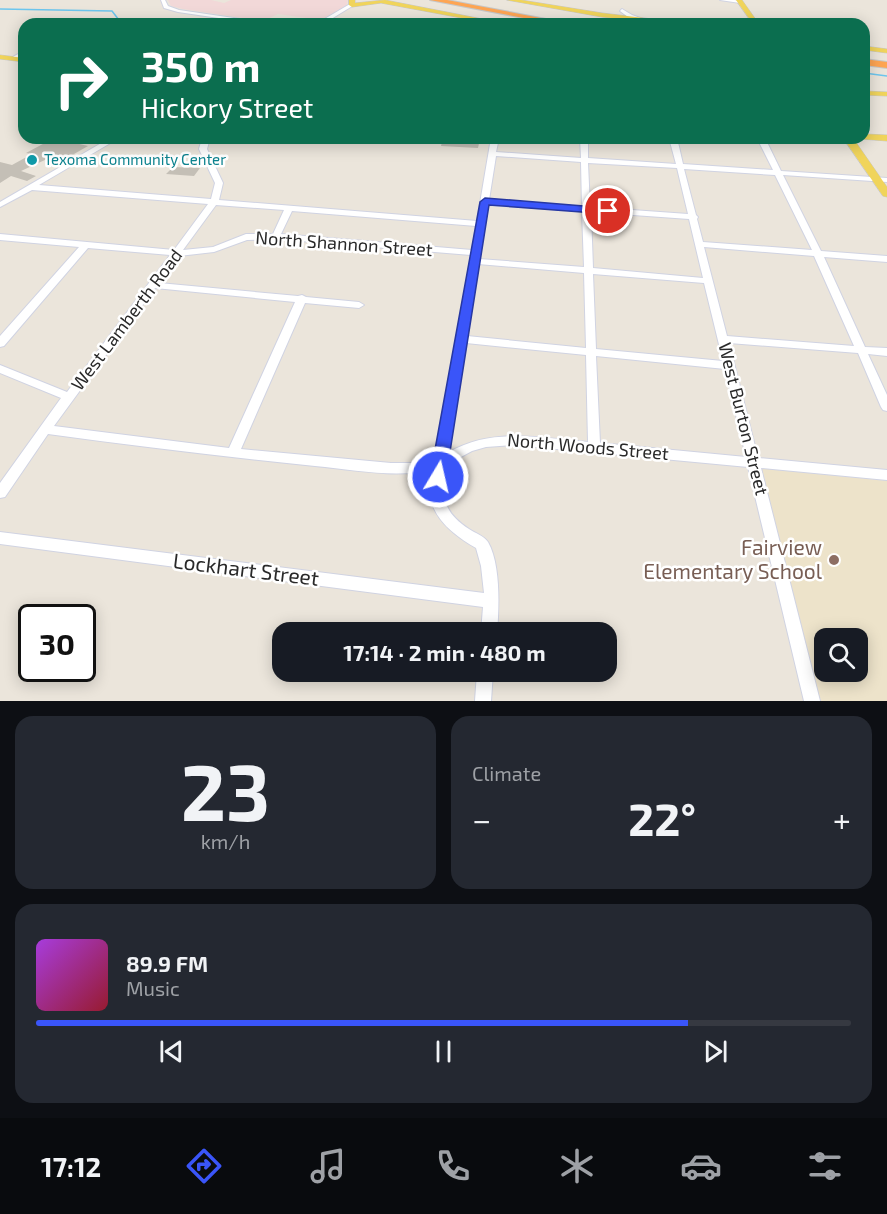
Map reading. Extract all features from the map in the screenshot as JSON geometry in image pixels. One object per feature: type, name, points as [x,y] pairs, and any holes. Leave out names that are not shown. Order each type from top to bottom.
[{"type":"highway","points":[[434,0],[534,18]]},
{"type":"highway","points":[[445,0],[545,18]]},
{"type":"highway","points":[[870,58],[887,57]]},
{"type":"highway","points":[[870,60],[887,63]]},
{"type":"main road","points":[[510,0],[627,18]]},
{"type":"main road","points":[[352,3],[378,1],[472,18]]},
{"type":"main road","points":[[740,1],[750,18]]},
{"type":"main road","points":[[870,49],[887,51]]},
{"type":"main road","points":[[0,57],[18,60]]},
{"type":"main road","points":[[870,93],[887,94]]},
{"type":"main road","points":[[870,137],[887,138]]},
{"type":"main road","points":[[853,144],[882,180],[887,194]]},
{"type":"street","points":[[163,0],[166,7],[178,11],[228,18]]},
{"type":"street","points":[[722,0],[740,1]]},
{"type":"street","points":[[328,18],[352,3]]},
{"type":"street","points":[[602,15],[615,15],[622,7],[640,18]]},
{"type":"street","points":[[12,59],[18,56]]},
{"type":"street","points":[[0,205],[105,144]]},
{"type":"street","points":[[204,144],[203,149],[219,183],[214,202]]},
{"type":"street","points":[[490,622],[492,602],[488,560],[482,544],[456,530],[439,505],[436,491],[494,144]]},
{"type":"street","points":[[584,144],[594,447]]},
{"type":"street","name":"West Burton Street","points":[[675,144],[812,701]]},
{"type":"street","points":[[764,144],[818,254],[887,407]]},
{"type":"street","points":[[493,154],[882,180]]},
{"type":"street","points":[[29,188],[481,224]]},
{"type":"street","points":[[0,192],[14,196]]},
{"type":"street","name":"West Lamberth Road","points":[[0,493],[214,202]]},
{"type":"street","points":[[485,202],[693,217]]},
{"type":"street","points":[[276,236],[289,208]]},
{"type":"street","name":"North Shannon Street","points":[[0,237],[178,253],[214,249],[246,237],[276,236],[589,271],[709,281]]},
{"type":"street","points":[[0,343],[86,244]]},
{"type":"street","points":[[700,244],[887,259]]},
{"type":"street","points":[[154,285],[359,304]]},
{"type":"street","points":[[233,453],[302,298]]},
{"type":"street","points":[[461,339],[730,366]]},
{"type":"street","points":[[724,339],[887,352]]},
{"type":"street","points":[[0,369],[69,397]]},
{"type":"street","name":"North Woods Street","points":[[45,429],[233,453],[391,468],[418,468],[440,463],[468,447],[501,440],[887,475]]},
{"type":"street","name":"Lockhart Street","points":[[0,538],[492,602]]},
{"type":"street","points":[[483,701],[484,682]]},
{"type":"shaded area","points":[[168,0],[211,0],[224,3],[231,0],[348,0],[346,7],[325,18],[278,14],[269,18],[243,18],[171,6]]},
{"type":"shaded area","name":"Fairview Elementary School","points":[[758,468],[887,481],[887,701],[818,701]]},
{"type":"building","name":"Texoma Community Center","points":[[43,144],[88,146],[60,162],[47,159],[21,171],[36,176],[27,181],[11,176],[0,183],[0,162],[12,165],[32,154],[26,153]]},
{"type":"building","points":[[442,144],[479,144],[478,148],[441,146]]},
{"type":"building","points":[[173,167],[200,168],[194,176],[166,174]]},
{"type":"waterway","points":[[0,9],[112,11],[117,18]]},
{"type":"waterway","points":[[870,74],[887,76]]},
{"type":"place","name":"Texoma Community Center","points":[[32,160]]},
{"type":"place","name":"Fairview Elementary School","points":[[834,560]]},
{"type":"route","points":[[438,477],[485,202],[608,211]]}]
